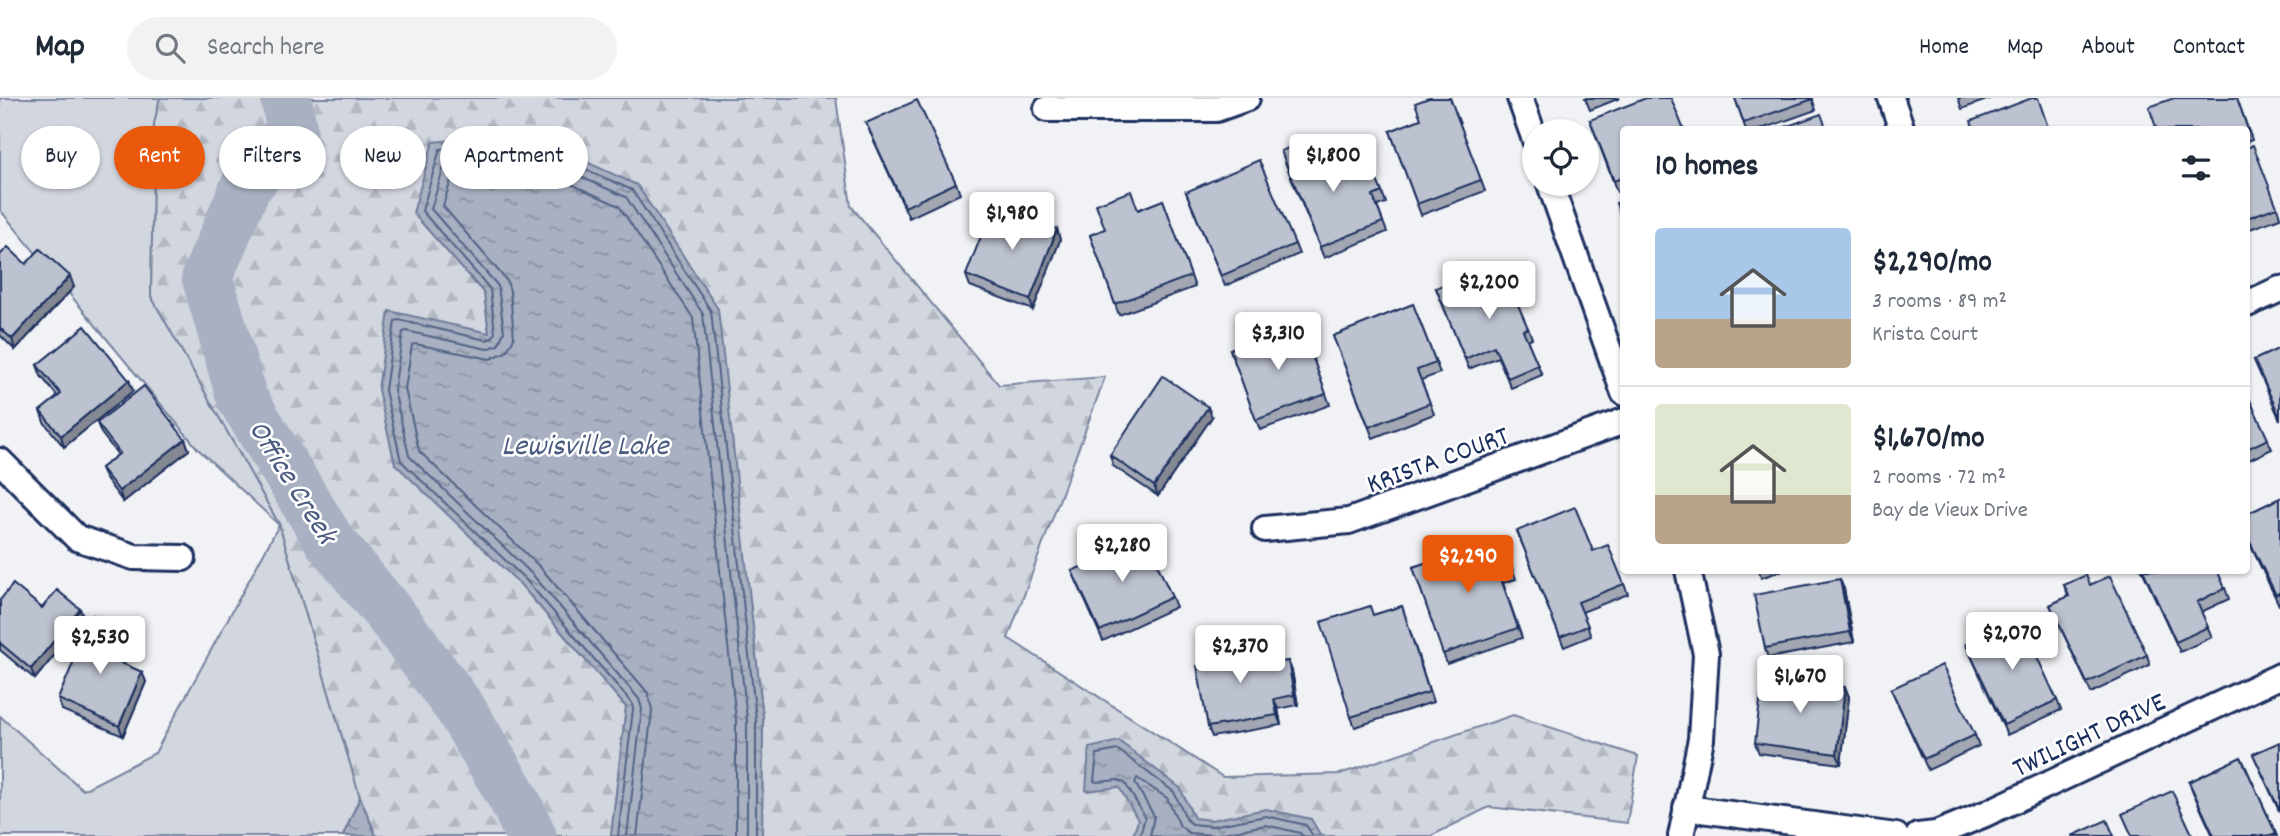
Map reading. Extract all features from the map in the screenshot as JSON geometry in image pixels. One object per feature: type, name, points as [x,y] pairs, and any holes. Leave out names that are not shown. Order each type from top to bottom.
[{"type":"street","points":[[1047,109],[1216,109],[1247,98]]},
{"type":"street","points":[[1520,98],[1528,119]]},
{"type":"street","points":[[1891,98],[1901,126]]},
{"type":"street","points":[[1554,196],[1620,382]]},
{"type":"street","points":[[2250,303],[2280,289]]},
{"type":"street","name":"KRISTA COURT","points":[[1265,529],[1349,521],[1620,422]]},
{"type":"street","points":[[0,461],[77,538],[134,558],[183,558]]},
{"type":"street","points":[[1681,836],[1701,740],[1706,654],[1690,574]]},
{"type":"street","name":"TWILIGHT DRIVE","points":[[1918,836],[1936,834],[1985,814],[2280,676]]},
{"type":"street","points":[[1686,808],[1896,836]]},
{"type":"green space","points":[[0,98],[160,98],[154,126],[114,126],[114,189],[153,189],[151,296],[279,524],[360,797],[343,836],[0,836],[0,716],[83,790],[155,753],[279,525],[198,449],[0,210]]},
{"type":"green space","points":[[160,98],[836,98],[851,206],[999,385],[1105,377],[1008,638],[1223,777],[1340,774],[1513,715],[1638,756],[1627,823],[1489,807],[1431,836],[762,836],[763,718],[739,506],[413,213],[484,293],[521,585],[626,707],[611,836],[376,836],[360,797],[279,524],[151,296],[153,189],[205,189],[205,126],[154,124]]},
{"type":"water","name":"Lewisville Lake","points":[[440,141],[440,189],[588,189],[588,163],[637,185],[718,309],[763,718],[762,836],[611,836],[626,707],[521,585],[395,464],[378,390],[389,311],[489,333],[484,293],[413,213],[420,189],[426,189],[426,167],[433,142]]},
{"type":"water","points":[[1119,741],[1180,788],[1194,818],[1211,820],[1266,809],[1311,819],[1321,836],[1133,836],[1138,820],[1119,787],[1086,791],[1089,748]]},
{"type":"water","points":[[360,797],[376,836],[343,836]]},
{"type":"building","points":[[1429,98],[1450,98],[1481,180],[1417,204],[1390,131],[1421,119],[1415,103]]},
{"type":"building","points":[[1646,98],[1671,98],[1682,126],[1620,126],[1620,179],[1614,181],[1599,143],[1599,119],[1593,119]]},
{"type":"building","points":[[1735,98],[1812,98],[1813,99],[1744,123]]},
{"type":"building","points":[[2038,98],[2048,126],[1973,126],[1971,121]]},
{"type":"building","points":[[2174,98],[2237,98],[2247,126],[2156,126],[2149,107]]},
{"type":"building","points":[[917,100],[956,183],[905,207],[866,123]]},
{"type":"building","points":[[1821,114],[1826,126],[1788,126]]},
{"type":"building","points":[[1313,138],[1328,175],[1368,159],[1382,192],[1373,196],[1383,222],[1320,247],[1281,151]]},
{"type":"building","points":[[2253,145],[2277,207],[2250,217],[2250,146]]},
{"type":"building","points":[[1259,160],[1295,244],[1221,276],[1186,192]]},
{"type":"building","points":[[1131,191],[1138,210],[1163,200],[1191,276],[1115,304],[1090,235],[1105,229],[1096,204]]},
{"type":"building","points":[[993,205],[1057,229],[1030,300],[966,275]]},
{"type":"building","points":[[8,247],[26,264],[40,249],[70,276],[12,339],[0,328],[0,255]]},
{"type":"building","points":[[1503,270],[1528,328],[1523,330],[1538,365],[1508,378],[1494,346],[1465,359],[1436,288],[1460,277],[1464,287]]},
{"type":"building","points":[[1413,304],[1436,363],[1417,370],[1430,403],[1369,427],[1333,336]]},
{"type":"building","points":[[1300,323],[1326,394],[1256,420],[1230,349]]},
{"type":"building","points":[[85,326],[129,380],[61,436],[40,411],[61,394],[37,365]]},
{"type":"building","points":[[2280,348],[2280,417],[2254,360]]},
{"type":"building","points":[[1163,376],[1208,407],[1154,486],[1110,455]]},
{"type":"building","points":[[144,386],[185,439],[119,491],[101,468],[120,453],[97,423]]},
{"type":"building","points":[[2250,400],[2268,439],[2250,448]]},
{"type":"building","points":[[2280,498],[2280,592],[2276,595],[2250,542],[2250,513]]},
{"type":"building","points":[[1575,507],[1593,551],[1608,545],[1624,584],[1578,602],[1588,626],[1560,637],[1517,531]]},
{"type":"building","points":[[1145,537],[1172,597],[1100,631],[1072,571]]},
{"type":"building","points":[[1502,537],[1512,568],[1499,573],[1518,628],[1443,654],[1413,567]]},
{"type":"building","points":[[2145,574],[2219,574],[2225,588],[2197,602],[2208,627],[2176,642]]},
{"type":"building","points":[[2086,575],[2090,585],[2110,576],[2147,655],[2087,683],[2050,605],[2069,596],[2064,585]]},
{"type":"building","points":[[1840,579],[1850,632],[1765,648],[1754,595]]},
{"type":"building","points":[[13,584],[42,608],[57,590],[80,609],[31,669],[0,643],[0,600]]},
{"type":"building","points":[[1370,606],[1373,615],[1402,606],[1429,692],[1351,717],[1321,622]]},
{"type":"building","points":[[93,615],[121,627],[108,657],[142,672],[119,726],[58,699]]},
{"type":"building","points":[[2020,620],[2057,700],[2004,725],[1966,645]]},
{"type":"building","points":[[1237,634],[1243,669],[1288,661],[1294,695],[1274,699],[1277,715],[1208,727],[1197,666],[1209,663],[1205,640]]},
{"type":"building","points":[[1942,665],[1975,735],[1924,759],[1891,689]]},
{"type":"building","points":[[1763,676],[1845,687],[1837,754],[1755,743]]},
{"type":"building","points":[[2280,742],[2280,811],[2253,754]]},
{"type":"building","points":[[2241,757],[2276,834],[2214,836],[2189,782]]},
{"type":"building","points":[[2172,791],[2193,836],[2132,836],[2122,814]]},
{"type":"building","points":[[2107,820],[2114,836],[2072,836]]},
{"type":"waterway","name":"Office Creek","points":[[286,98],[292,130],[245,188],[207,277],[242,398],[329,540],[396,622],[460,708],[514,799],[531,836]]}]
